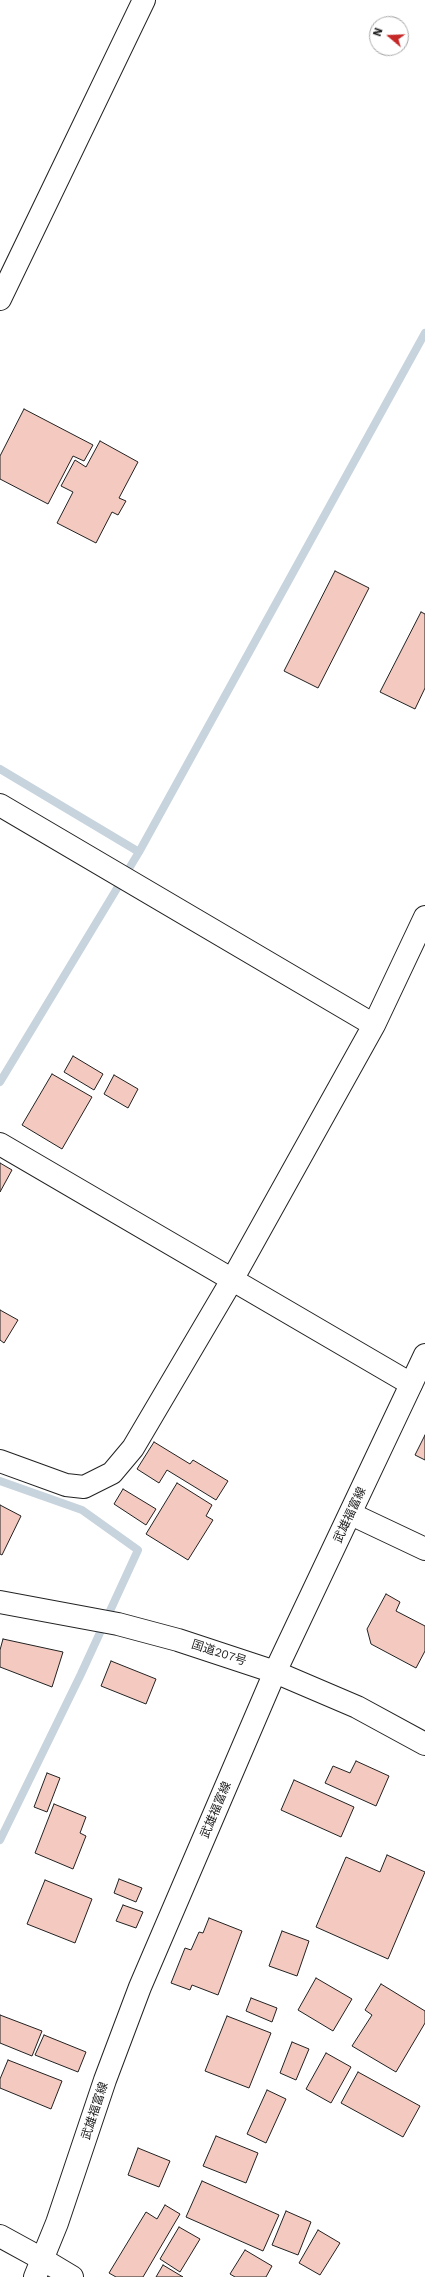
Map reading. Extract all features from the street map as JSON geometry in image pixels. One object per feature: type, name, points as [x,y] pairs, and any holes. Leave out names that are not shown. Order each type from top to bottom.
[{"type":"main road","points":[[0,299],[144,0]]},
{"type":"main road","points":[[0,804],[374,1025]]},
{"type":"main road","points":[[0,1461],[66,1485],[84,1487],[112,1473],[133,1448],[232,1280],[374,1025],[425,917]]},
{"type":"main road","points":[[0,1144],[411,1384]]},
{"type":"main road","name":"武雄福富線","points":[[38,2268],[57,2223],[105,2080],[140,1987],[275,1672],[425,1355]]},
{"type":"main road","points":[[351,1514],[425,1549]]},
{"type":"main road","name":"国道207号","points":[[0,1602],[118,1624],[178,1640],[275,1672],[358,1707],[425,1744]]},
{"type":"main road","points":[[0,2236],[38,2268],[72,2277]]},
{"type":"building","points":[[24,409],[93,445],[84,461],[73,456],[48,504],[0,479],[0,456]]},
{"type":"building","points":[[100,441],[138,462],[119,498],[126,501],[118,515],[112,512],[96,543],[57,523],[73,492],[61,486],[75,460],[86,467]]},
{"type":"building","points":[[335,571],[369,588],[318,688],[284,671]]},
{"type":"building","points":[[421,612],[425,614],[425,688],[415,709],[380,692]]},
{"type":"building","points":[[73,1056],[103,1074],[94,1090],[64,1072]]},
{"type":"building","points":[[52,1074],[92,1097],[62,1149],[22,1125]]},
{"type":"building","points":[[114,1075],[138,1089],[128,1108],[104,1094]]},
{"type":"building","points":[[0,1163],[12,1170],[0,1192]]},
{"type":"building","points":[[0,1310],[18,1320],[4,1343],[0,1340]]},
{"type":"building","points":[[425,1435],[425,1460],[415,1455]]},
{"type":"building","points":[[154,1442],[190,1464],[193,1460],[228,1481],[216,1500],[167,1470],[159,1483],[137,1469]]},
{"type":"building","points":[[177,1483],[212,1505],[206,1516],[213,1520],[188,1560],[146,1534]]},
{"type":"building","points":[[123,1489],[156,1509],[146,1525],[114,1504]]},
{"type":"building","points":[[0,1505],[21,1516],[2,1555],[0,1554]]},
{"type":"building","points":[[386,1594],[400,1602],[396,1611],[425,1626],[425,1651],[416,1668],[371,1644],[367,1629]]},
{"type":"building","points":[[3,1639],[63,1652],[52,1687],[0,1667],[0,1650]]},
{"type":"building","points":[[111,1661],[156,1679],[146,1704],[101,1686]]},
{"type":"building","points":[[356,1761],[389,1776],[376,1806],[325,1783],[333,1766],[350,1773]]},
{"type":"building","points":[[47,1773],[60,1778],[47,1812],[34,1807]]},
{"type":"building","points":[[294,1780],[354,1807],[341,1837],[281,1810]]},
{"type":"building","points":[[54,1804],[86,1817],[80,1833],[86,1836],[73,1869],[35,1853]]},
{"type":"building","points":[[387,1855],[425,1872],[388,1959],[316,1927],[346,1857],[380,1872]]},
{"type":"building","points":[[119,1879],[142,1888],[136,1902],[114,1893]]},
{"type":"building","points":[[45,1880],[92,1899],[75,1943],[27,1924]]},
{"type":"building","points":[[123,1905],[143,1912],[136,1928],[116,1921]]},
{"type":"building","points":[[209,1918],[242,1931],[218,1995],[192,1985],[190,1990],[171,1983],[185,1948],[191,1950],[199,1932],[203,1933]]},
{"type":"building","points":[[282,1931],[309,1941],[297,1976],[269,1966]]},
{"type":"building","points":[[316,1978],[352,1999],[333,2031],[298,2010]]},
{"type":"building","points":[[381,1984],[425,2011],[425,2023],[396,2072],[352,2046],[372,2015],[365,2010]]},
{"type":"building","points":[[251,1998],[277,2008],[272,2022],[246,2011]]},
{"type":"building","points":[[0,2015],[42,2031],[32,2056],[0,2043]]},
{"type":"building","points":[[227,2016],[271,2033],[249,2088],[205,2071]]},
{"type":"building","points":[[44,2035],[86,2052],[78,2072],[35,2055]]},
{"type":"building","points":[[292,2042],[309,2049],[296,2080],[280,2073]]},
{"type":"building","points":[[326,2053],[351,2067],[331,2103],[306,2089]]},
{"type":"building","points":[[8,2060],[62,2081],[51,2109],[0,2088],[0,2079]]},
{"type":"building","points":[[358,2072],[420,2106],[403,2137],[341,2103]]},
{"type":"building","points":[[267,2090],[286,2099],[266,2143],[247,2134]]},
{"type":"building","points":[[216,2136],[258,2153],[246,2183],[203,2166]]},
{"type":"building","points":[[138,2148],[170,2161],[159,2187],[128,2175]]},
{"type":"building","points":[[202,2181],[279,2215],[263,2251],[186,2217]]},
{"type":"building","points":[[165,2205],[180,2214],[143,2277],[116,2277],[109,2273],[146,2212],[157,2219]]},
{"type":"building","points":[[286,2211],[311,2222],[298,2255],[272,2245]]},
{"type":"building","points":[[179,2227],[200,2239],[180,2272],[160,2259]]},
{"type":"building","points":[[318,2230],[340,2243],[320,2275],[299,2263]]},
{"type":"building","points":[[245,2250],[272,2266],[266,2277],[235,2277],[230,2274]]},
{"type":"building","points":[[163,2265],[183,2277],[156,2277]]},
{"type":"waterway","points":[[0,1082],[139,852],[425,333]]},
{"type":"waterway","points":[[0,769],[139,852]]},
{"type":"waterway","points":[[0,1481],[82,1510],[138,1550],[81,1674],[0,1840]]}]
